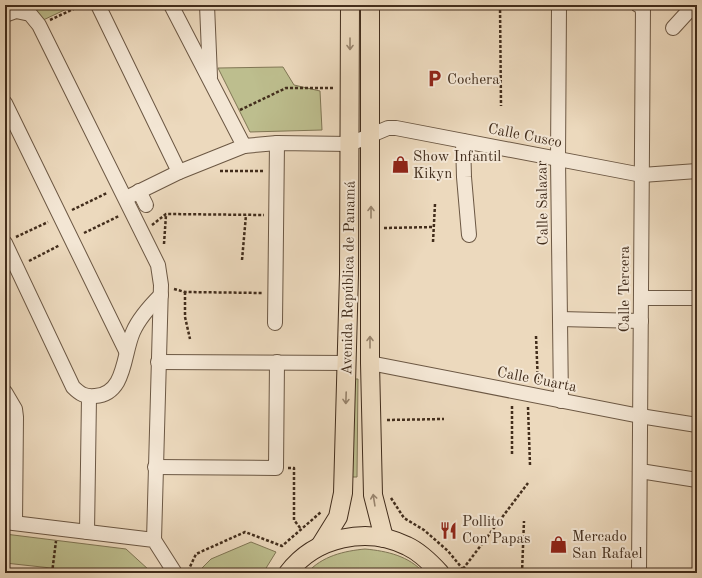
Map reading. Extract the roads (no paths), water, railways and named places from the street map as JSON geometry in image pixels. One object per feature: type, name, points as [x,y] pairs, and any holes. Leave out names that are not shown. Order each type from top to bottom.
[{"type":"main road","name":"Avenida República de Panamá","points":[[320,546],[338,517],[343,493],[348,363],[350,5]]},
{"type":"main road","name":"Avenida República de Panamá","points":[[370,5],[370,363],[373,495],[384,538]]},
{"type":"main road","points":[[288,573],[305,555],[320,546],[351,536],[384,538],[407,546],[428,559],[440,573]]},
{"type":"street","points":[[98,5],[179,172]]},
{"type":"street","points":[[172,5],[244,146]]},
{"type":"street","points":[[207,5],[210,81]]},
{"type":"street","name":"Calle Salazar","points":[[559,5],[558,159],[561,401]]},
{"type":"street","points":[[638,5],[643,5]]},
{"type":"street","name":"Calle Tercera","points":[[639,573],[643,5]]},
{"type":"street","points":[[673,28],[694,5]]},
{"type":"street","points":[[5,15],[16,11],[30,14],[39,25],[132,194],[143,231],[158,265],[161,290],[154,540],[175,573]]},
{"type":"street","points":[[5,103],[126,351]]},
{"type":"street","name":"Calle Cusco","points":[[350,144],[388,128],[396,128],[642,175],[697,172]]},
{"type":"street","points":[[463,141],[464,178],[469,235]]},
{"type":"street","points":[[132,194],[179,172],[244,146],[278,143],[350,144]]},
{"type":"street","points":[[275,323],[278,143]]},
{"type":"street","points":[[132,194],[146,205]]},
{"type":"street","points":[[5,243],[73,387],[80,394],[89,397],[99,396],[110,392],[118,382],[133,331],[161,290]]},
{"type":"street","points":[[641,298],[697,298]]},
{"type":"street","points":[[560,319],[641,321]]},
{"type":"street","points":[[158,362],[348,363]]},
{"type":"street","points":[[155,467],[276,468],[277,362]]},
{"type":"street","name":"Calle Cuarta","points":[[370,363],[534,396],[697,425]]},
{"type":"street","points":[[5,392],[15,409],[16,417],[10,522],[154,540]]},
{"type":"street","points":[[88,532],[89,397]]},
{"type":"street","points":[[640,471],[697,480]]},
{"type":"place","name":"Cochera","points":[[434,79]]},
{"type":"place","name":"Show Infantil Kikyn","points":[[400,165]]},
{"type":"place","name":"Pollito Con Papas","points":[[449,530]]},
{"type":"place","name":"Mercado San Rafael","points":[[559,545]]}]
